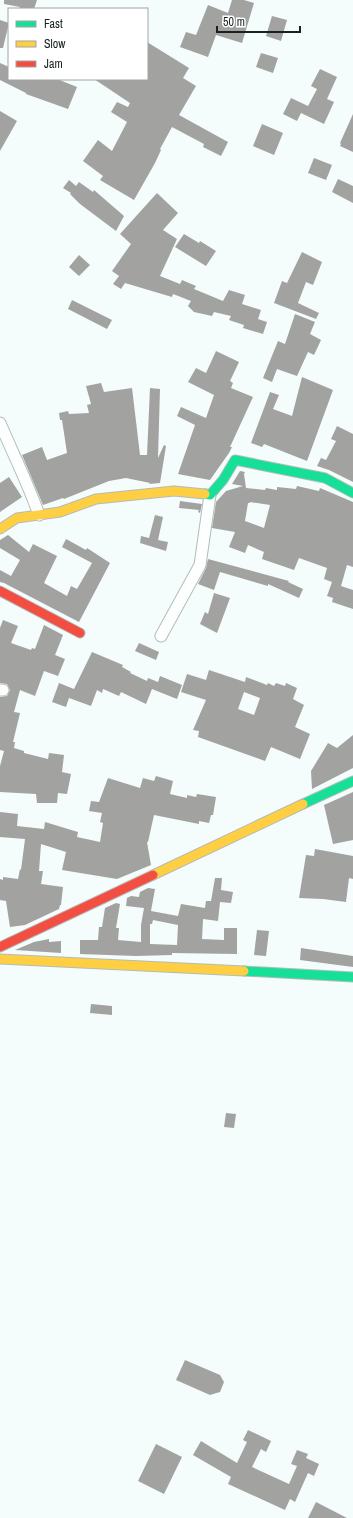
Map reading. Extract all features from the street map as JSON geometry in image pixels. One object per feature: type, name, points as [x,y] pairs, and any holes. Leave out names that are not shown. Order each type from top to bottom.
[{"type":"street","points":[[0,423],[20,472],[29,487],[39,515]]},
{"type":"street","points":[[161,636],[200,565],[210,495],[223,480],[235,460],[325,478],[353,493]]},
{"type":"street","points":[[0,529],[17,518],[60,512],[96,499],[174,491],[210,495]]},
{"type":"street","points":[[0,591],[80,633]]},
{"type":"street","points":[[0,947],[353,781]]},
{"type":"street","points":[[0,959],[353,977]]},
{"type":"building","points":[[4,0],[37,0],[34,8],[20,8],[4,4]]},
{"type":"building","points":[[232,0],[244,0],[254,3],[242,43],[216,35],[208,57],[180,47],[186,32],[196,35],[208,5],[228,13]]},
{"type":"building","points":[[272,16],[287,20],[281,41],[266,36]]},
{"type":"building","points":[[0,20],[8,23],[8,27],[3,48],[0,48]]},
{"type":"building","points":[[148,43],[189,68],[183,78],[196,86],[179,115],[228,142],[221,156],[203,147],[204,144],[172,127],[160,149],[161,150],[155,163],[134,200],[100,180],[103,176],[83,161],[98,140],[112,151],[127,122],[111,112],[117,102],[128,107],[130,103],[96,80],[148,80]]},
{"type":"building","points":[[261,53],[278,58],[273,73],[256,67]]},
{"type":"building","points":[[0,63],[8,67],[8,80],[60,80],[77,87],[68,109],[26,94],[0,80]]},
{"type":"building","points":[[320,69],[337,77],[327,99],[334,102],[324,124],[301,113],[297,121],[283,114],[291,98],[308,106],[317,89],[311,86]]},
{"type":"building","points":[[0,111],[17,121],[0,151]]},
{"type":"building","points":[[353,114],[353,152],[340,146],[340,143]]},
{"type":"building","points":[[262,124],[283,133],[274,155],[253,146]]},
{"type":"building","points":[[314,158],[332,165],[326,180],[308,173]]},
{"type":"building","points":[[338,179],[353,186],[353,203],[332,192]]},
{"type":"building","points":[[69,180],[76,186],[79,182],[93,192],[94,190],[124,216],[116,231],[80,204],[70,194],[71,193],[63,188]]},
{"type":"building","points":[[157,193],[178,213],[163,230],[177,239],[160,276],[180,284],[182,280],[196,286],[194,289],[223,301],[229,290],[245,295],[242,304],[261,310],[258,319],[267,322],[263,334],[243,328],[244,325],[229,320],[231,316],[214,312],[212,316],[194,312],[188,306],[191,301],[173,294],[172,297],[125,283],[121,289],[113,284],[119,276],[112,271],[131,244],[120,234]]},
{"type":"building","points":[[184,234],[199,243],[200,241],[216,251],[206,266],[175,247]]},
{"type":"building","points":[[302,252],[322,262],[313,285],[306,282],[298,303],[319,313],[316,319],[274,303],[282,281],[287,283]]},
{"type":"building","points":[[79,255],[90,265],[79,276],[69,267]]},
{"type":"building","points":[[72,300],[112,320],[107,329],[68,309]]},
{"type":"building","points":[[295,314],[315,322],[310,334],[321,340],[314,355],[308,352],[297,376],[277,369],[272,382],[263,378],[278,341],[285,344]]},
{"type":"building","points":[[216,351],[239,362],[230,381],[233,383],[231,388],[253,397],[230,447],[232,447],[229,453],[210,480],[178,474],[195,425],[177,416],[181,407],[206,418],[214,395],[188,382],[196,368],[206,373]]},
{"type":"building","points":[[302,377],[333,390],[307,461],[264,444],[262,447],[251,443],[270,392],[279,395],[273,409],[292,416]]},
{"type":"building","points":[[101,383],[104,392],[132,388],[140,455],[147,455],[150,388],[160,389],[158,458],[164,445],[166,446],[160,483],[149,484],[150,483],[126,478],[109,481],[64,499],[63,498],[43,505],[22,455],[42,447],[47,460],[67,453],[62,420],[60,420],[59,413],[68,411],[69,414],[89,413],[87,405],[91,404],[86,386]]},
{"type":"building","points":[[337,426],[353,434],[353,482],[329,470],[317,466],[321,458],[326,460],[336,441],[331,439]]},
{"type":"building","points":[[240,471],[245,472],[246,488],[265,490],[266,488],[277,490],[277,487],[296,489],[297,486],[319,491],[320,488],[353,502],[353,567],[347,565],[341,586],[353,590],[353,609],[332,602],[333,598],[327,596],[332,582],[324,579],[327,568],[299,558],[294,570],[262,559],[264,552],[248,545],[245,553],[229,547],[235,532],[212,528],[216,502],[226,491],[243,486],[232,484]],"holes":[[[248,503],[270,505],[264,528],[245,521]]]},
{"type":"building","points":[[9,477],[22,497],[0,512],[0,483]]},
{"type":"building","points":[[180,501],[202,504],[200,513],[198,512],[199,510],[179,508]]},
{"type":"building","points":[[155,515],[163,517],[158,540],[168,542],[166,551],[140,543],[141,536],[149,538]]},
{"type":"building","points":[[8,535],[29,552],[33,544],[57,556],[44,583],[67,596],[71,586],[77,589],[92,563],[62,547],[66,539],[86,550],[87,548],[110,563],[79,622],[0,582],[0,570],[11,576],[20,560],[0,548],[0,540]]},
{"type":"building","points":[[208,559],[289,581],[288,582],[303,589],[299,598],[268,584],[268,586],[220,572],[214,590],[198,584],[206,568]]},
{"type":"building","points":[[214,593],[230,598],[217,633],[200,624],[205,612],[208,614]]},
{"type":"building","points":[[3,620],[18,626],[11,643],[31,650],[32,648],[35,649],[44,625],[63,635],[55,655],[65,659],[58,676],[44,671],[35,696],[20,690],[14,712],[20,713],[13,742],[15,742],[14,748],[24,751],[24,753],[48,759],[49,753],[64,755],[62,772],[71,774],[67,794],[58,793],[57,803],[37,803],[36,794],[0,792],[0,766],[4,751],[0,750],[0,697],[7,696],[10,690],[7,684],[0,683],[0,628]]},
{"type":"building","points":[[139,643],[159,652],[156,660],[135,651]]},
{"type":"building","points":[[92,652],[123,665],[122,667],[131,672],[130,673],[147,681],[148,678],[158,682],[160,676],[182,685],[177,699],[152,689],[146,704],[121,692],[119,696],[103,689],[102,693],[97,690],[91,706],[69,698],[66,707],[52,702],[59,683],[74,689]]},
{"type":"building","points":[[209,670],[245,682],[246,677],[267,685],[268,683],[274,686],[276,683],[285,686],[286,683],[297,688],[293,699],[304,705],[295,727],[310,734],[300,759],[271,747],[265,761],[198,737],[199,731],[193,730],[206,700],[181,692],[187,674],[206,680]],"holes":[[[244,692],[260,698],[254,715],[238,709]]]},
{"type":"building","points":[[353,735],[353,768],[312,789],[311,771],[328,743],[337,748]]},
{"type":"building","points":[[156,776],[173,781],[170,794],[187,798],[187,795],[196,797],[197,794],[216,797],[213,815],[211,815],[209,823],[199,821],[199,824],[154,815],[147,842],[151,865],[117,879],[62,870],[66,852],[41,844],[39,871],[43,871],[41,884],[63,887],[61,905],[59,909],[25,925],[10,927],[6,901],[0,900],[0,879],[3,880],[3,877],[18,879],[20,869],[21,870],[25,839],[0,837],[0,812],[18,814],[17,826],[44,829],[45,822],[78,832],[77,837],[100,842],[103,823],[100,822],[102,813],[89,811],[91,801],[99,802],[108,778],[140,788],[143,778],[154,781]]},
{"type":"building","points":[[353,792],[353,840],[333,844],[324,805]]},
{"type":"building","points":[[315,849],[353,856],[353,879],[349,878],[346,902],[299,898],[306,855],[314,856]]},
{"type":"building","points":[[215,878],[222,878],[221,890],[233,892],[231,903],[220,902],[218,921],[203,919],[202,939],[224,940],[224,928],[237,928],[237,954],[172,953],[172,955],[136,956],[80,954],[80,940],[98,940],[99,927],[102,927],[105,908],[116,903],[120,904],[116,928],[119,928],[118,940],[141,942],[141,925],[144,908],[126,906],[127,898],[131,896],[139,897],[140,892],[148,888],[155,889],[151,911],[178,916],[181,904],[205,908],[206,901],[211,901]],"holes":[[[153,920],[178,925],[177,945],[150,944],[150,924],[152,924]]]},
{"type":"building","points":[[257,930],[269,931],[266,956],[254,955]]},
{"type":"building","points":[[49,939],[49,942],[61,941],[61,953],[15,950],[34,942]]},
{"type":"building","points":[[301,948],[353,956],[353,967],[300,960]]},
{"type":"building","points":[[91,1004],[112,1006],[112,1015],[90,1013]]},
{"type":"building","points":[[226,1113],[236,1114],[234,1128],[224,1127]]},
{"type":"building","points":[[185,1360],[220,1375],[224,1382],[220,1392],[210,1395],[176,1380]]},
{"type":"building","points":[[248,1430],[271,1441],[266,1452],[261,1449],[252,1467],[289,1484],[297,1466],[291,1464],[297,1450],[308,1454],[306,1458],[319,1464],[314,1476],[308,1473],[295,1502],[290,1499],[285,1510],[228,1484],[231,1477],[193,1455],[201,1441],[237,1463],[247,1442],[243,1440]]},
{"type":"building","points":[[156,1444],[182,1457],[164,1494],[138,1481]]},
{"type":"building","points":[[316,1502],[347,1518],[308,1518]]},
{"type":"traffic: fast","points":[[205,494],[210,495],[223,480],[235,460],[325,478],[353,493]]},
{"type":"traffic: fast","points":[[303,804],[353,781]]},
{"type":"traffic: fast","points":[[244,971],[353,977]]},
{"type":"traffic: slow","points":[[0,529],[17,518],[60,512],[96,499],[174,491],[205,494]]},
{"type":"traffic: slow","points":[[153,875],[303,804]]},
{"type":"traffic: slow","points":[[0,959],[244,971]]},
{"type":"traffic: jam","points":[[0,591],[80,633]]},
{"type":"traffic: jam","points":[[0,947],[153,875]]}]
